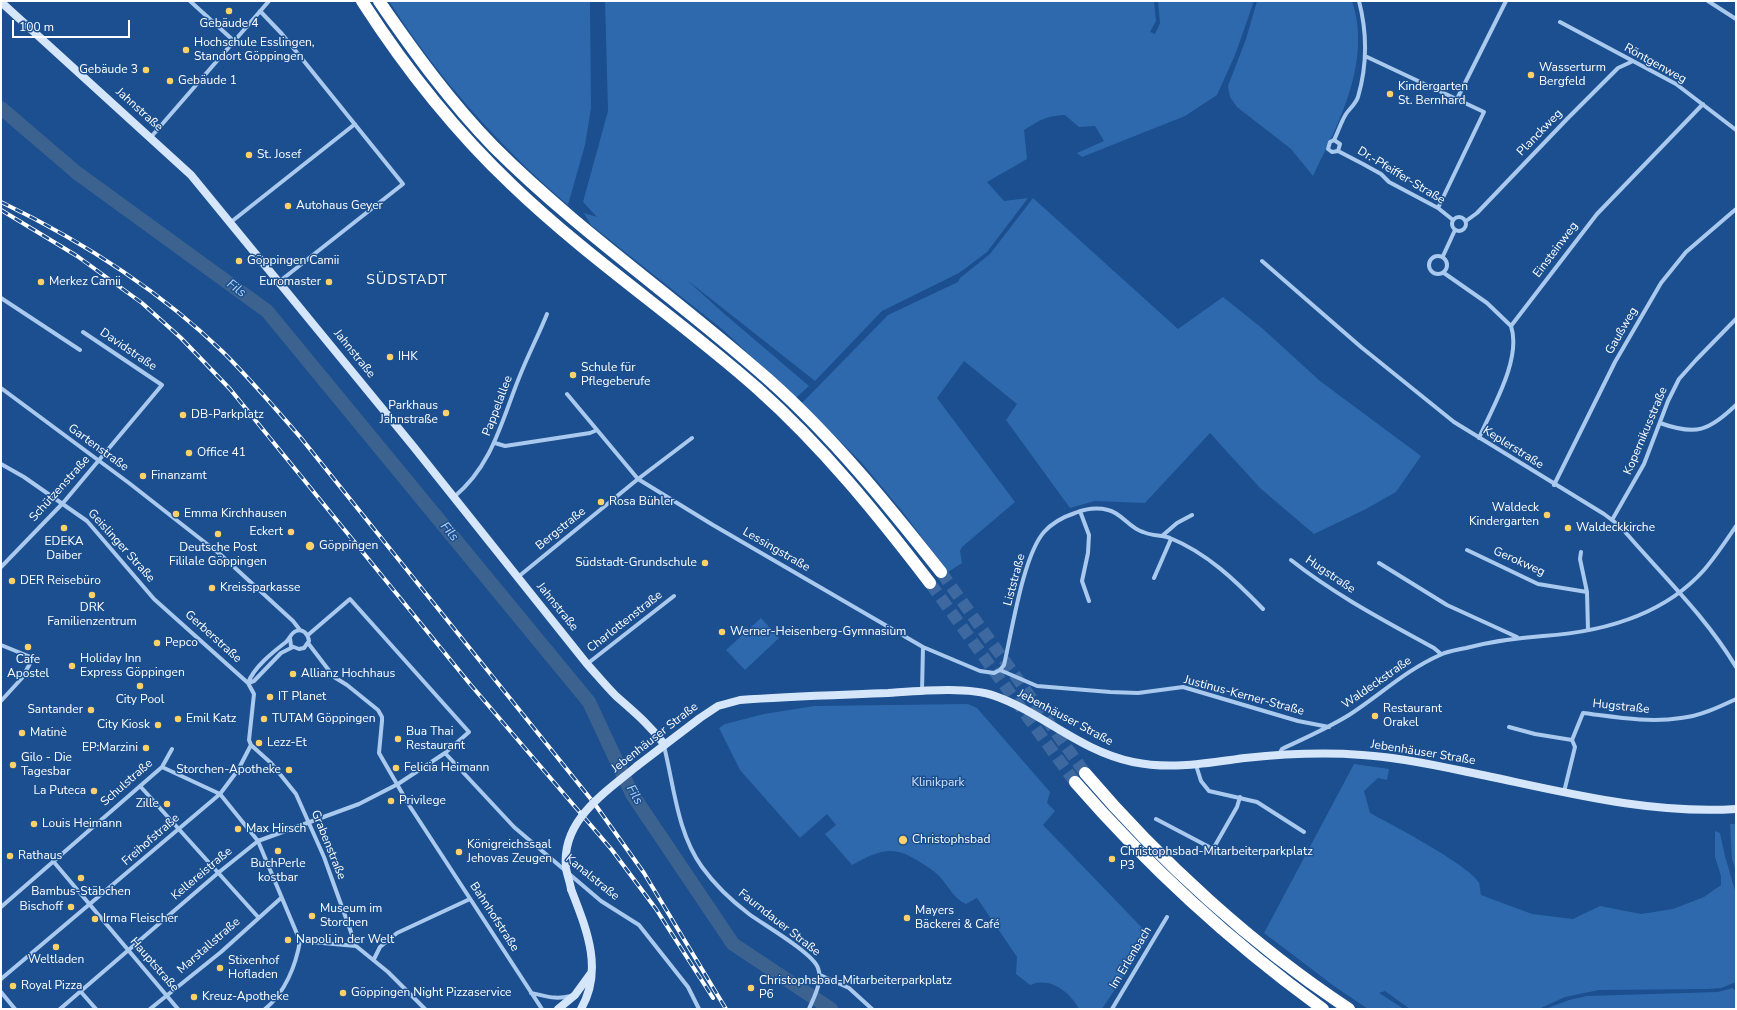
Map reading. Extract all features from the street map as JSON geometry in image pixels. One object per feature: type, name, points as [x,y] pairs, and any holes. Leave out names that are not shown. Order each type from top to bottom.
[{"type":"highway","points":[[362,1],[407,67],[450,122],[488,162],[554,223],[708,346],[760,391],[847,479],[930,583]]},
{"type":"highway","points":[[379,1],[415,53],[469,119],[494,146],[590,234],[716,334],[803,412],[859,470],[941,572]]},
{"type":"highway","points":[[1085,774],[1142,838],[1205,895],[1298,973],[1349,1009]]},
{"type":"highway","points":[[1075,782],[1135,848],[1197,907],[1249,953],[1323,1009]]},
{"type":"main road","name":"Jahnstraße","points":[[1,2],[191,175],[280,281],[587,664],[617,696],[638,714],[664,744]]},
{"type":"main road","name":"Jebenhäuser Straße","points":[[581,1009],[588,997],[593,958],[589,940],[571,889],[566,869],[568,844],[575,824],[587,809],[664,744],[718,706],[740,700],[922,691],[978,692],[993,695],[1103,753],[1132,762],[1151,765],[1196,765],[1278,756],[1361,755],[1395,758],[1609,800],[1680,810],[1736,809]]},
{"type":"main road","points":[[558,1009],[575,995],[592,973]]},
{"type":"street","points":[[190,1],[234,40]]},
{"type":"street","points":[[150,137],[269,1]]},
{"type":"street","points":[[1334,140],[1346,114],[1354,105],[1358,96],[1365,56],[1364,19],[1359,1]]},
{"type":"street","points":[[1457,99],[1506,1]]},
{"type":"street","points":[[1708,1],[1736,19]]},
{"type":"street","points":[[260,11],[282,34],[403,184],[280,281]]},
{"type":"street","name":"Röntgenweg","points":[[1560,22],[1631,62],[1676,84],[1736,129]]},
{"type":"street","points":[[1365,56],[1484,112],[1438,208]]},
{"type":"street","name":"Planckweg","points":[[1466,221],[1477,213],[1618,68],[1631,62]]},
{"type":"street","name":"Einsteinweg","points":[[1511,326],[1597,214],[1704,104]]},
{"type":"street","points":[[232,222],[355,124]]},
{"type":"street","name":"Dr.-Pfeiffer-Straße","points":[[1338,151],[1340,144],[1334,140],[1330,142],[1328,149],[1332,152],[1338,151],[1381,174],[1389,182],[1438,208],[1453,220]]},
{"type":"street","name":"Gaußweg","points":[[1554,485],[1615,362],[1662,283],[1686,252],[1736,209]]},
{"type":"street","points":[[1456,217],[1461,217],[1466,221],[1466,225],[1463,229],[1455,230],[1452,226],[1453,220],[1456,217]]},
{"type":"street","points":[[1443,256],[1455,230]]},
{"type":"street","points":[[1443,256],[1448,264],[1444,273]]},
{"type":"street","points":[[1443,256],[1433,257],[1429,265],[1431,271],[1436,274],[1444,273],[1487,303],[1511,326],[1514,334],[1509,366],[1479,438]]},
{"type":"street","name":"Keplerstraße","points":[[1262,261],[1366,352],[1454,422],[1612,520],[1678,592],[1719,640],[1736,667]]},
{"type":"street","points":[[1,298],[80,350]]},
{"type":"street","name":"Pappelallee","points":[[454,497],[474,479],[495,443],[521,372],[547,314]]},
{"type":"street","name":"Kopernikusstraße","points":[[1612,520],[1644,464],[1668,401],[1679,380],[1736,319]]},
{"type":"street","name":"Davidstraße","points":[[83,332],[162,385]]},
{"type":"street","name":"Schützenstraße","points":[[1,567],[63,504],[98,460],[162,385]]},
{"type":"street","name":"Gartenstraße","points":[[1,388],[98,460],[221,555],[293,621],[300,630]]},
{"type":"street","name":"Lessingstraße","points":[[567,394],[638,479],[713,525],[923,647]]},
{"type":"street","points":[[1660,423],[1685,431],[1708,428],[1720,420],[1736,405]]},
{"type":"street","points":[[495,443],[505,446],[590,433],[597,430]]},
{"type":"street","name":"Bergstraße","points":[[518,577],[638,479],[692,438]]},
{"type":"street","name":"Geislinger Straße","points":[[1,464],[87,521],[163,606]]},
{"type":"street","name":"Liststraße","points":[[1000,670],[1004,665],[1028,563],[1034,547],[1044,532],[1061,518],[1080,511],[1095,508],[1108,510],[1121,515],[1142,532],[1171,538],[1201,554],[1224,571],[1263,609]]},
{"type":"street","points":[[1080,511],[1089,534],[1088,553],[1082,581],[1089,601]]},
{"type":"street","points":[[1162,536],[1176,523],[1192,515]]},
{"type":"street","name":"Waldeckstraße","points":[[1278,756],[1282,749],[1328,727],[1350,714],[1415,667],[1441,654],[1518,637],[1544,636],[1588,630],[1628,620],[1654,608],[1678,592],[1703,570],[1736,526]]},
{"type":"street","points":[[1154,578],[1171,538]]},
{"type":"street","name":"Gerokweg","points":[[1467,550],[1538,584],[1587,592]]},
{"type":"street","points":[[1581,552],[1580,559],[1587,592],[1588,630]]},
{"type":"street","name":"Hugstraße","points":[[1291,560],[1316,580],[1434,648],[1441,654]]},
{"type":"street","name":"Waldeckstraße","points":[[1379,563],[1447,605],[1518,637]]},
{"type":"street","name":"Charlottenstraße","points":[[587,664],[674,596]]},
{"type":"street","name":"Kellereistraße","points":[[60,1009],[128,952],[218,872],[258,841],[360,804],[398,784],[445,753],[469,732],[350,599],[308,635]]},
{"type":"street","name":"Gerberstraße","points":[[163,606],[248,684]]},
{"type":"street","points":[[300,630],[308,635],[308,644],[302,649],[293,648],[281,654],[254,681],[248,684],[250,678],[272,654],[290,638],[292,633],[300,630]]},
{"type":"street","points":[[290,638],[290,643],[293,648]]},
{"type":"street","name":"Bahnhofstraße","points":[[308,644],[334,677],[347,685],[378,710],[382,717],[378,753],[398,784],[409,805],[542,1009]]},
{"type":"street","points":[[1,645],[33,658],[22,678],[1,701]]},
{"type":"street","points":[[922,691],[923,647]]},
{"type":"street","name":"Justinus-Kerner-Straße","points":[[923,647],[980,671],[994,673],[1000,670],[1037,686],[1136,693],[1182,687],[1298,721],[1328,727]]},
{"type":"street","name":"Freihofstraße","points":[[1,979],[220,794],[238,770],[251,745],[249,740],[254,694],[248,684]]},
{"type":"street","name":"Hugstraße","points":[[1564,792],[1575,747],[1572,740],[1583,713],[1629,719],[1653,720],[1682,718],[1717,708],[1736,699]]},
{"type":"street","points":[[1509,727],[1535,734],[1572,740]]},
{"type":"street","name":"Faurndauer Straße","points":[[664,744],[682,823],[693,852],[702,866],[718,885],[749,914],[810,958],[818,967],[820,975],[849,988],[872,1009]]},
{"type":"street","name":"Grabenstraße","points":[[251,745],[287,781],[296,794],[310,823],[356,946]]},
{"type":"street","name":"Schulstraße","points":[[1,907],[162,767],[172,749]]},
{"type":"street","name":"Kanalstraße","points":[[445,753],[514,827],[601,901],[640,925],[688,987],[699,1009]]},
{"type":"street","points":[[1196,765],[1202,781],[1209,791],[1257,802],[1304,832]]},
{"type":"street","points":[[162,767],[220,794],[258,841],[300,941],[298,955],[279,995],[265,1009]]},
{"type":"street","points":[[140,786],[180,828],[258,917]]},
{"type":"street","points":[[1156,819],[1213,849],[1237,807],[1240,797]]},
{"type":"street","name":"Hauptstraße","points":[[53,861],[128,952],[178,1009]]},
{"type":"street","name":"Marstallstraße","points":[[150,1009],[221,952],[258,917],[281,898]]},
{"type":"street","points":[[374,959],[380,947],[397,933],[470,899]]},
{"type":"street","name":"Im Erlenbach","points":[[1112,1009],[1167,918]]},
{"type":"street","points":[[300,941],[356,946],[374,959],[425,1009]]},
{"type":"street","points":[[809,1009],[820,975]]},
{"type":"street","points":[[1,992],[15,1009]]},
{"type":"street","points":[[81,992],[96,1009]]},
{"type":"street","points":[[531,993],[546,998],[559,998],[575,995]]},
{"type":"green space","points":[[389,1],[590,1],[591,108],[585,145],[568,205],[518,159],[471,110],[428,57]]},
{"type":"green space","points":[[605,1],[1154,1],[1156,21],[1150,32],[1155,34],[1160,23],[1158,1],[1254,1],[1235,55],[1217,95],[1185,116],[1082,157],[1077,153],[1104,141],[1095,126],[1079,127],[1065,115],[1043,119],[1024,130],[1027,159],[987,182],[1004,201],[1028,198],[987,252],[959,273],[882,311],[815,381],[687,280],[809,386],[796,398],[722,329],[591,225],[584,213],[597,217],[583,202],[608,111]]},
{"type":"green space","points":[[1257,1],[1352,1],[1357,24],[1358,46],[1355,69],[1350,91],[1342,113],[1313,176],[1291,149],[1237,107],[1230,97],[1228,86],[1246,39]]},
{"type":"green space","points":[[1033,198],[1178,329],[1223,297],[1263,329],[1320,381],[1421,456],[1396,492],[1366,509],[1314,534],[1260,488],[1210,433],[1145,503],[1095,501],[1070,508],[1006,420],[1017,404],[964,361],[937,398],[1015,502],[962,547],[960,551],[962,563],[948,572],[902,511],[861,462],[802,403],[888,315],[958,282],[960,278],[990,254]]},
{"type":"green space","points":[[761,618],[779,638],[745,670],[726,650]]},
{"type":"green space","name":"Klinikpark","points":[[968,704],[977,708],[1050,792],[1047,803],[1055,811],[1043,825],[1150,936],[1102,1009],[1079,1009],[1070,997],[1059,987],[1045,983],[1030,985],[1016,974],[1017,957],[977,898],[966,904],[962,902],[955,896],[936,873],[913,858],[904,853],[888,851],[871,855],[852,865],[825,834],[836,825],[827,814],[800,838],[740,770],[719,728],[725,724],[764,714],[814,706]]},
{"type":"green space","points":[[1354,764],[1389,769],[1387,780],[1378,778],[1364,791],[1370,813],[1429,845],[1461,866],[1479,883],[1481,895],[1532,914],[1573,919],[1600,906],[1641,914],[1673,909],[1704,897],[1721,885],[1721,876],[1715,857],[1715,831],[1720,833],[1736,894],[1736,982],[1721,988],[1707,989],[1599,990],[1565,997],[1539,1009],[1410,1009],[1385,991],[1379,993],[1404,1009],[1368,1009],[1334,986],[1264,933]]},
{"type":"green space","points":[[1730,824],[1736,824],[1736,871],[1732,859]]},
{"type":"green space","points":[[1733,988],[1734,990],[1736,989],[1736,1009],[1545,1009],[1569,1000],[1587,996],[1718,992]]},
{"type":"waterway","name":"Fils","points":[[1,108],[77,173],[267,311],[589,702],[632,794],[733,944],[831,1009]]},
{"type":"tunnel","points":[[941,572],[1085,773]]},
{"type":"tunnel","points":[[930,583],[1075,782]]},
{"type":"railway","points":[[1,202],[90,250],[146,288],[199,330],[224,353],[263,395],[301,438],[594,803],[644,873],[726,1009]]},
{"type":"railway","points":[[1,210],[77,256],[142,303],[181,338],[230,389],[470,684],[612,850],[656,909],[713,998]]},
{"type":"place","name":"Gebäude 4","points":[[229,11]]},
{"type":"place","name":"Hochschule Esslingen, Standort Göppingen","points":[[186,50]]},
{"type":"place","name":"Gebäude 3","points":[[146,70]]},
{"type":"place","name":"Wasserturm Bergfeld","points":[[1531,75]]},
{"type":"place","name":"Gebäude 1","points":[[170,81]]},
{"type":"place","name":"Kindergarten St. Bernhard","points":[[1390,94]]},
{"type":"place","name":"St. Josef","points":[[249,155]]},
{"type":"place","name":"Autohaus Geyer","points":[[288,206]]},
{"type":"place","name":"Göppingen Camii","points":[[239,261]]},
{"type":"place","name":"Merkez Camii","points":[[41,282]]},
{"type":"place","name":"Euromaster","points":[[329,282]]},
{"type":"place","name":"IHK","points":[[390,357]]},
{"type":"place","name":"Schule für Pflegeberufe","points":[[573,375]]},
{"type":"place","name":"Parkhaus Jahnstraße","points":[[446,413]]},
{"type":"place","name":"DB-Parkplatz","points":[[183,415]]},
{"type":"place","name":"Office 41","points":[[189,453]]},
{"type":"place","name":"Finanzamt","points":[[143,476]]},
{"type":"place","name":"Rosa Bühler","points":[[601,502]]},
{"type":"place","name":"Emma Kirchhausen","points":[[176,514]]},
{"type":"place","name":"Waldeck Kindergarten","points":[[1547,515]]},
{"type":"place","name":"EDEKA Daiber","points":[[64,528]]},
{"type":"place","name":"Waldeckkirche","points":[[1568,528]]},
{"type":"place","name":"Eckert","points":[[291,532]]},
{"type":"place","name":"Deutsche Post Fililale Göppingen","points":[[218,534]]},
{"type":"place","name":"Göppingen","points":[[310,546]]},
{"type":"place","name":"Südstadt-Grundschule","points":[[705,563]]},
{"type":"place","name":"DER Reisebüro","points":[[12,581]]},
{"type":"place","name":"Kreissparkasse","points":[[212,588]]},
{"type":"place","name":"DRK Familienzentrum","points":[[92,595]]},
{"type":"place","name":"Werner-Heisenberg-Gymnasium","points":[[722,632]]},
{"type":"place","name":"Pepco","points":[[157,643]]},
{"type":"place","name":"Cafe Apostel","points":[[28,647]]},
{"type":"place","name":"Holiday Inn Express Göppingen","points":[[72,666]]},
{"type":"place","name":"Allianz Hochhaus","points":[[293,674]]},
{"type":"place","name":"City Pool","points":[[140,686]]},
{"type":"place","name":"IT Planet","points":[[270,697]]},
{"type":"place","name":"Santander","points":[[91,710]]},
{"type":"place","name":"Restaurant Orakel","points":[[1375,716]]},
{"type":"place","name":"Emil Katz","points":[[178,719]]},
{"type":"place","name":"TUTAM Göppingen","points":[[264,719]]},
{"type":"place","name":"City Kiosk","points":[[158,725]]},
{"type":"place","name":"Matinè","points":[[22,733]]},
{"type":"place","name":"Bua Thai Restaurant","points":[[398,739]]},
{"type":"place","name":"Lezz-Et","points":[[259,743]]},
{"type":"place","name":"EP:Marzini","points":[[146,748]]},
{"type":"place","name":"Gilo - Die Tagesbar","points":[[13,765]]},
{"type":"place","name":"Felicia Heimann","points":[[396,768]]},
{"type":"place","name":"Storchen-Apotheke","points":[[289,770]]},
{"type":"place","name":"La Puteca","points":[[94,791]]},
{"type":"place","name":"Privilege","points":[[391,801]]},
{"type":"place","name":"Zille","points":[[167,804]]},
{"type":"place","name":"Louis Heimann","points":[[34,824]]},
{"type":"place","name":"Max Hirsch","points":[[238,829]]},
{"type":"place","name":"Christophsbad","points":[[903,840]]},
{"type":"place","name":"BuchPerle kostbar","points":[[278,851]]},
{"type":"place","name":"Königreichssaal Jehovas Zeugen","points":[[459,852]]},
{"type":"place","name":"Rathaus","points":[[10,856]]},
{"type":"place","name":"Christophsbad-Mitarbeiterparkplatz P3","points":[[1112,859]]},
{"type":"place","name":"Bambus-Stäbchen","points":[[81,878]]},
{"type":"place","name":"Bischoff","points":[[71,907]]},
{"type":"place","name":"Museum im Storchen","points":[[312,916]]},
{"type":"place","name":"Mayers Bäckerei & Café","points":[[907,918]]},
{"type":"place","name":"Irma Fleischer","points":[[95,919]]},
{"type":"place","name":"Napoli in der Welt","points":[[288,940]]},
{"type":"place","name":"Weltladen","points":[[56,947]]},
{"type":"place","name":"Stixenhof Hofladen","points":[[220,968]]},
{"type":"place","name":"Royal Pizza","points":[[13,986]]},
{"type":"place","name":"Christophsbad-Mitarbeiterparkplatz P6","points":[[751,988]]},
{"type":"place","name":"Göppingen Night Pizzaservice","points":[[343,993]]},
{"type":"place","name":"Kreuz-Apotheke","points":[[194,997]]},
{"type":"district","name":"SÜDSTADT","points":[[407,281]]}]
